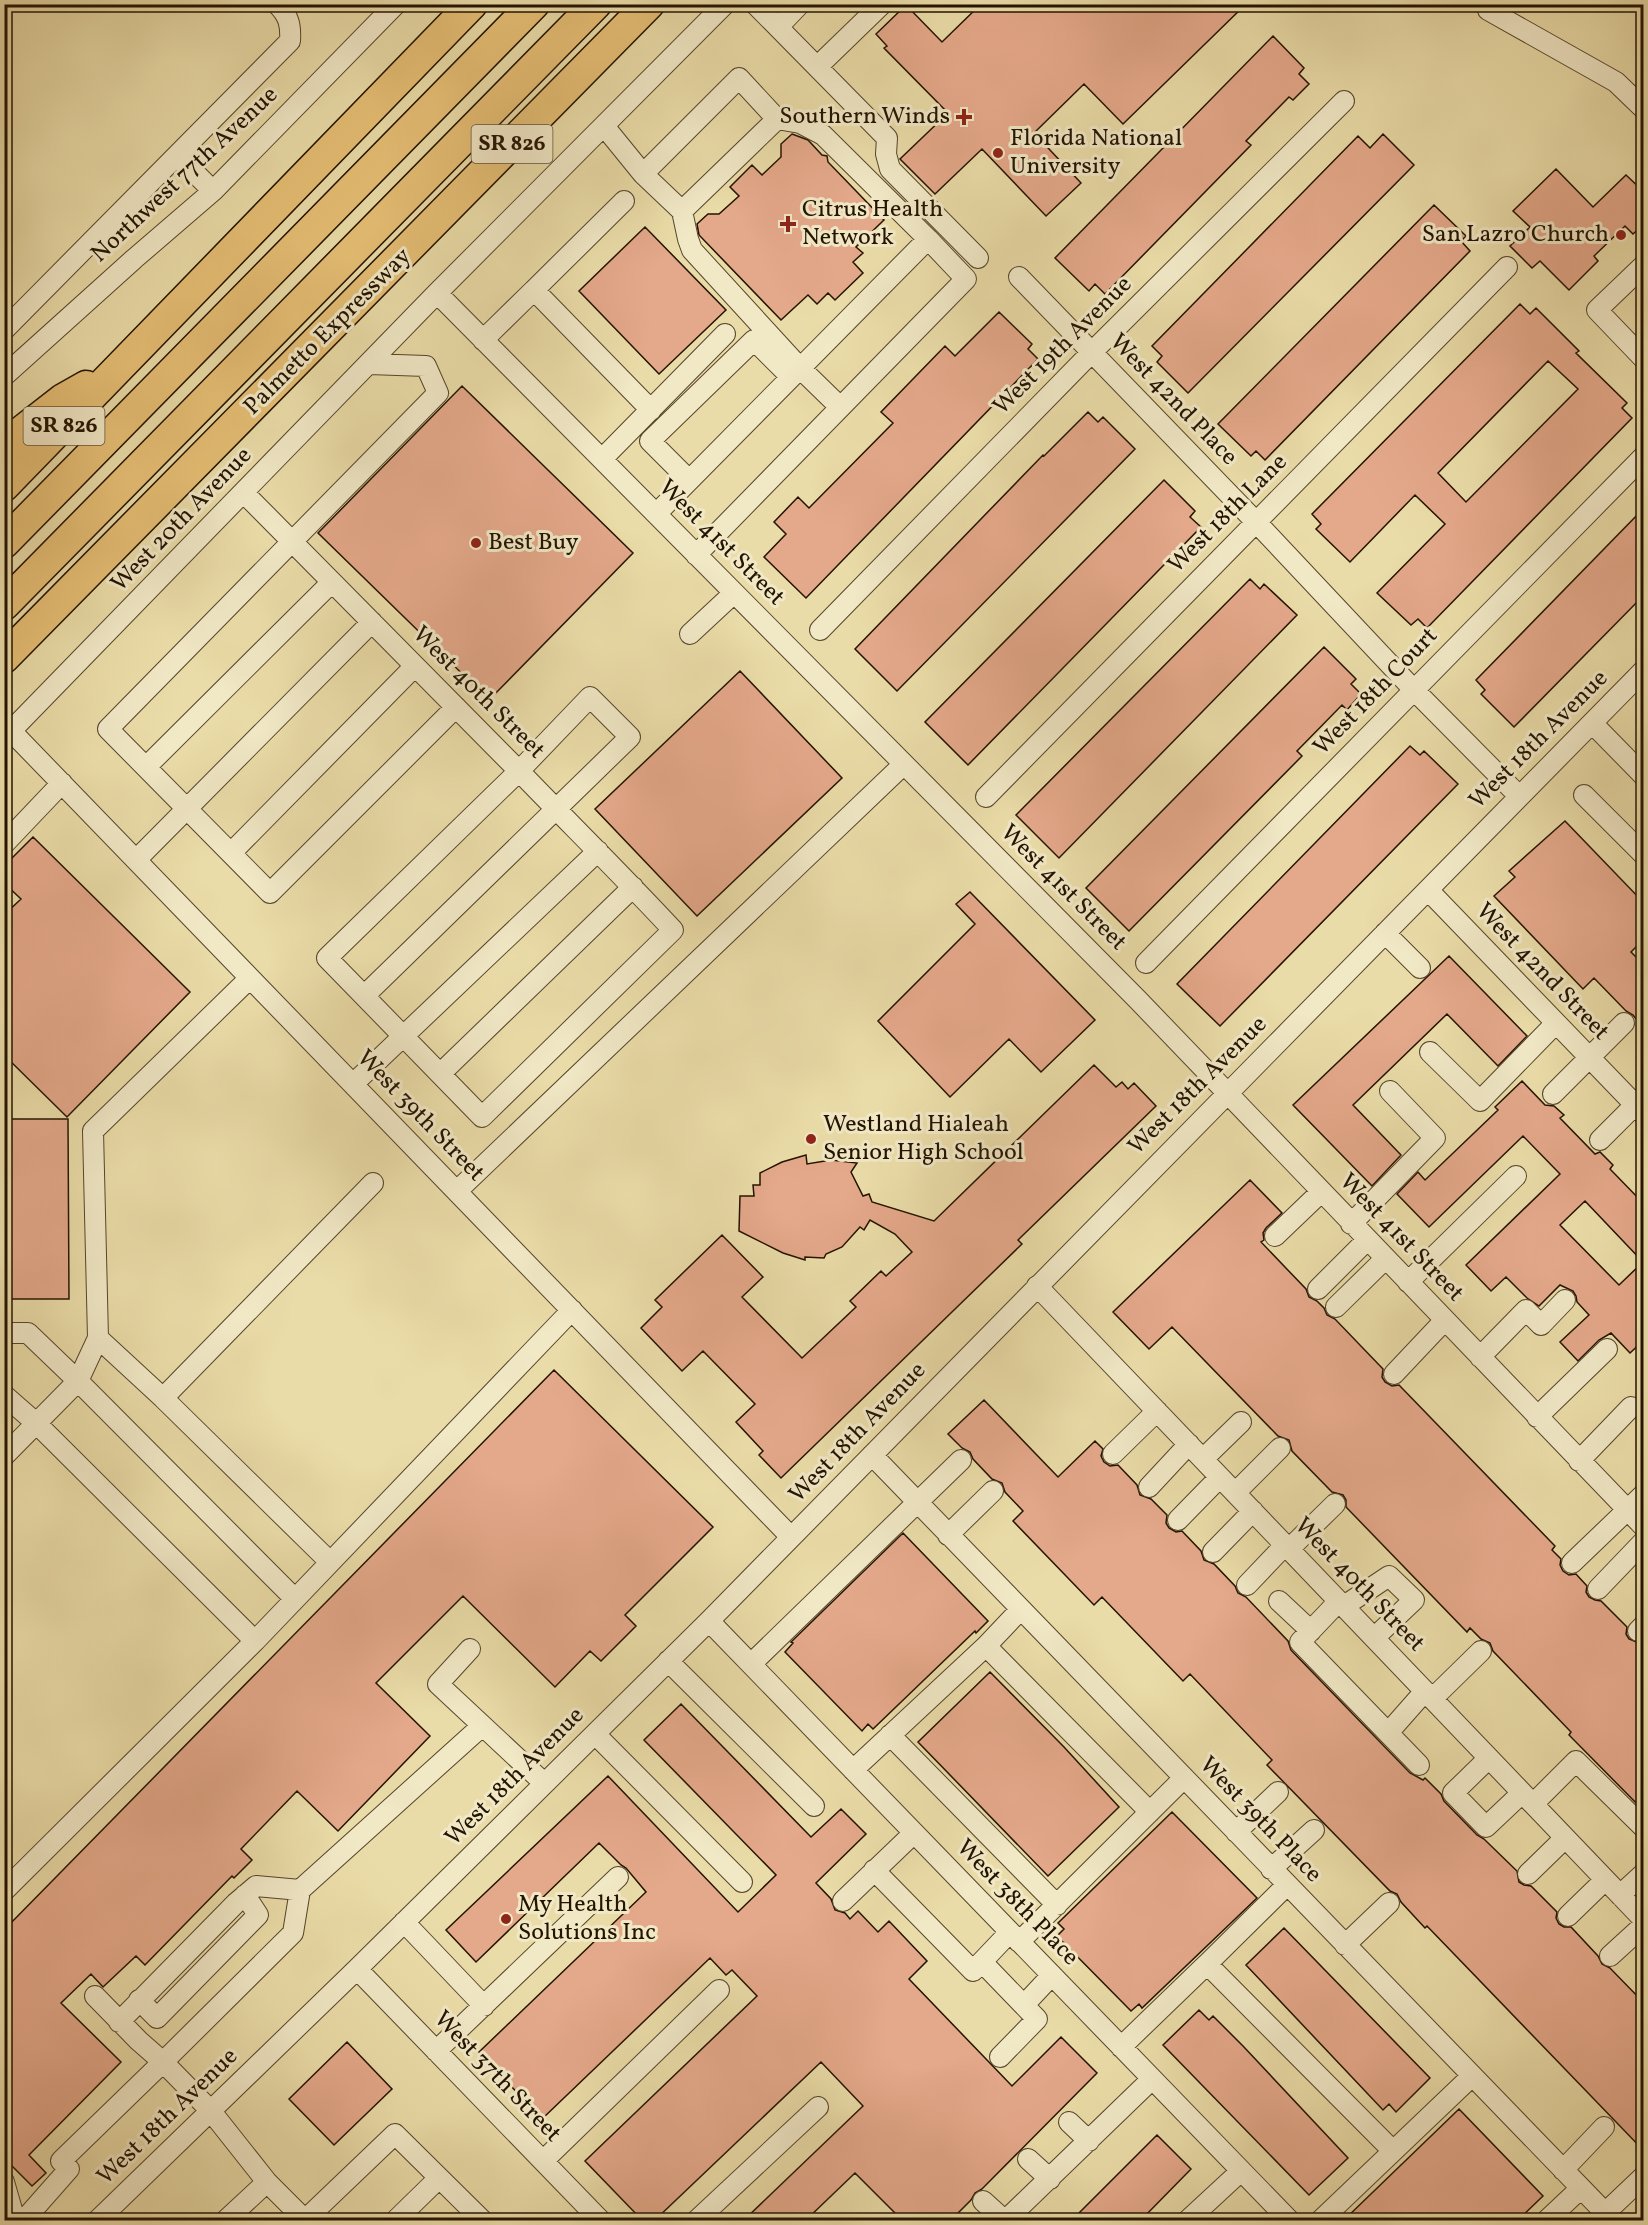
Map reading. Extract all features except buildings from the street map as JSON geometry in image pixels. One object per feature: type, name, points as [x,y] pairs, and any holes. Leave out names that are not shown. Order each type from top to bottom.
[{"type":"highway","name":"SR 826","points":[[4,486],[472,4]]},
{"type":"highway","points":[[4,543],[534,4]]},
{"type":"highway","points":[[4,605],[596,4]]},
{"type":"highway","name":"Palmetto Expressway","points":[[4,658],[650,4]]},
{"type":"highway","points":[[4,445],[63,399],[123,365]]},
{"type":"highway","points":[[4,520],[127,418]]},
{"type":"highway","points":[[4,674],[89,573]]},
{"type":"street","points":[[4,330],[291,41],[291,26],[286,13],[277,4]]},
{"type":"street","name":"Northwest 77th Avenue","points":[[4,376],[213,190],[396,4]]},
{"type":"street","name":"West 20th Avenue","points":[[8,734],[437,293],[725,4]]},
{"type":"street","points":[[755,4],[886,138],[886,154],[890,169],[978,258]]},
{"type":"street","points":[[778,27],[800,4]]},
{"type":"street","points":[[818,68],[882,4]]},
{"type":"street","points":[[1488,10],[1616,82],[1644,109]]},
{"type":"street","points":[[643,174],[739,78],[777,118],[800,123],[823,135],[966,279],[696,555]]},
{"type":"street","name":"West 19th Avenue","points":[[820,630],[1344,101]]},
{"type":"street","points":[[682,211],[777,118]]},
{"type":"street","points":[[604,126],[643,174],[682,211],[692,250],[796,372]]},
{"type":"street","points":[[178,156],[213,190]]},
{"type":"street","points":[[483,340],[624,201]]},
{"type":"street","points":[[656,514],[928,239]]},
{"type":"street","name":"West 18th Lane","points":[[986,797],[1507,267]]},
{"type":"street","points":[[1640,275],[1597,310],[1644,359]]},
{"type":"street","name":"West 42nd Place","points":[[1019,277],[1256,522],[1414,690]]},
{"type":"street","points":[[534,290],[651,410]]},
{"type":"street","name":"West 41st Street","points":[[437,293],[1138,1000],[1644,1527]]},
{"type":"street","points":[[602,459],[725,334]]},
{"type":"street","points":[[689,480],[650,441],[754,340],[840,407]]},
{"type":"street","points":[[369,364],[426,366],[438,393],[108,729],[270,893],[456,707]]},
{"type":"street","name":"West 18th Court","points":[[1146,963],[1644,456]]},
{"type":"street","name":"West 40th Street","points":[[244,493],[598,851],[673,930],[482,1117],[440,1074]]},
{"type":"street","points":[[146,767],[332,582]]},
{"type":"street","points":[[690,634],[734,593]]},
{"type":"street","points":[[136,860],[372,622]]},
{"type":"street","points":[[231,853],[415,666]]},
{"type":"street","name":"West 18th Avenue","points":[[98,2220],[357,1969],[709,1621],[1644,670]]},
{"type":"street","points":[[1414,690],[1519,796]]},
{"type":"street","points":[[364,996],[630,737],[590,697],[519,771],[327,958],[402,1036],[440,1074],[633,887]]},
{"type":"street","points":[[1592,723],[1644,777]]},
{"type":"street","name":"West 39th Street","points":[[8,734],[62,783],[791,1537]]},
{"type":"street","points":[[457,1191],[904,764]]},
{"type":"street","points":[[4,844],[62,783]]},
{"type":"street","points":[[1584,795],[1644,855]]},
{"type":"street","points":[[353,1084],[598,851]]},
{"type":"street","name":"West 42nd Street","points":[[1428,890],[1590,1058],[1641,1105]]},
{"type":"street","points":[[1385,933],[1420,968]]},
{"type":"street","points":[[4,1456],[78,1381],[98,1338],[93,1131],[250,978]]},
{"type":"street","points":[[1430,1052],[1480,1101],[1556,1023]]},
{"type":"street","points":[[1552,1094],[1624,1023]]},
{"type":"street","points":[[1351,1224],[1435,1138],[1390,1091]]},
{"type":"street","points":[[1600,1140],[1641,1105]]},
{"type":"street","points":[[1408,1282],[1516,1176]]},
{"type":"street","points":[[163,1398],[373,1183]]},
{"type":"street","points":[[1275,1236],[1322,1192]]},
{"type":"street","points":[[1318,1289],[1367,1240]]},
{"type":"street","points":[[1336,1307],[1385,1259]]},
{"type":"street","name":"West 40th Street","points":[[1037,1286],[1644,1920]]},
{"type":"street","points":[[1480,1357],[1526,1310],[1541,1325],[1565,1300]]},
{"type":"street","points":[[4,1891],[255,1641],[573,1311]]},
{"type":"street","points":[[1394,1374],[1444,1320]]},
{"type":"street","points":[[4,1333],[28,1333],[295,1599]]},
{"type":"street","points":[[98,1338],[163,1398],[330,1562]]},
{"type":"street","points":[[1537,1417],[1607,1349]]},
{"type":"street","points":[[4,1395],[36,1423],[255,1641]]},
{"type":"street","points":[[1579,1461],[1631,1407]]},
{"type":"street","points":[[1113,1454],[1157,1411]]},
{"type":"street","points":[[1203,1459],[1241,1422]]},
{"type":"street","points":[[1149,1487],[1189,1444]]},
{"type":"street","points":[[1235,1493],[1280,1448]]},
{"type":"street","name":"West 39th Place","points":[[872,1455],[1608,2217]]},
{"type":"street","points":[[751,1664],[961,1460]]},
{"type":"street","points":[[1178,1520],[1220,1477]]},
{"type":"street","points":[[948,1535],[993,1491]]},
{"type":"street","points":[[1572,1563],[1644,1494]]},
{"type":"street","points":[[1247,1585],[1335,1504]]},
{"type":"street","points":[[1213,1552],[1253,1511]]},
{"type":"street","points":[[1598,1589],[1644,1541]]},
{"type":"street","points":[[1374,1638],[1414,1600],[1389,1576],[1341,1604],[1300,1642],[1419,1765]]},
{"type":"street","points":[[1279,1601],[1311,1631]]},
{"type":"street","points":[[853,1770],[986,1646],[1021,1609]]},
{"type":"street","name":"West 38th Place","points":[[709,1621],[1289,2220]]},
{"type":"street","points":[[986,1646],[1150,1812]]},
{"type":"street","points":[[470,1649],[438,1684],[544,1783]]},
{"type":"street","points":[[1388,1733],[1481,1651]]},
{"type":"street","points":[[668,1661],[814,1806]]},
{"type":"street","points":[[24,2220],[69,2169],[61,2161],[293,1934],[300,1890],[482,1726]]},
{"type":"street","points":[[595,1734],[742,1882]]},
{"type":"street","points":[[890,1735],[1057,1905]]},
{"type":"street","points":[[1489,1758],[1453,1792],[1486,1827],[1576,1761],[1644,1828]]},
{"type":"street","points":[[874,1870],[973,1971],[1057,1905],[1184,1778]]},
{"type":"street","points":[[1236,1832],[1278,1792]]},
{"type":"street","points":[[1271,1869],[1314,1830]]},
{"type":"street","points":[[843,1901],[914,1833]]},
{"type":"street","points":[[1528,1874],[1565,1838]]},
{"type":"street","points":[[1620,1895],[1644,1873]]},
{"type":"street","points":[[436,2051],[618,1877]]},
{"type":"street","points":[[1568,1916],[1605,1880]]},
{"type":"street","points":[[1121,2047],[1287,1885]]},
{"type":"street","points":[[119,2022],[256,1886],[300,1890]]},
{"type":"street","points":[[1345,1945],[1389,1903]]},
{"type":"street","points":[[404,1922],[484,2006]]},
{"type":"street","points":[[1610,1956],[1644,1924]]},
{"type":"street","points":[[982,1962],[1037,2019],[1000,2057]]},
{"type":"street","points":[[1207,1964],[1393,2151]]},
{"type":"street","name":"West 37th Street","points":[[357,1969],[600,2220]]},
{"type":"street","points":[[1024,2005],[1052,1975]]},
{"type":"street","points":[[543,2161],[720,1990]]},
{"type":"street","points":[[95,1996],[210,2110],[267,2182],[305,2220],[395,2134],[481,2220]]},
{"type":"street","points":[[1321,2220],[1472,2076]]},
{"type":"street","points":[[983,2201],[1005,2220],[1152,2079]]},
{"type":"street","points":[[697,2220],[818,2107]]},
{"type":"street","points":[[1069,2122],[1089,2141]]},
{"type":"street","points":[[1563,2170],[1604,2127]]},
{"type":"street","points":[[1028,2159],[1050,2179]]},
{"type":"street","points":[[1188,2220],[1241,2171]]},
{"type":"street","points":[[1608,2217],[1644,2176]]},
{"type":"street","points":[[396,2220],[439,2178]]},
{"type":"street","points":[[4,2182],[15,2220]]},
{"type":"street","points":[[226,2220],[267,2182]]},
{"type":"street","points":[[1547,2220],[1581,2188]]},
{"type":"place","name":"Southern Winds","points":[[964,117]]},
{"type":"place","name":"Florida National University","points":[[998,153]]},
{"type":"place","name":"Citrus Health Network","points":[[788,224]]},
{"type":"place","name":"San Lazro Church","points":[[1621,235]]},
{"type":"place","name":"Best Buy","points":[[476,543]]},
{"type":"place","name":"Westland Hialeah Senior High School","points":[[811,1139]]},
{"type":"place","name":"My Health Solutions Inc","points":[[506,1919]]}]
